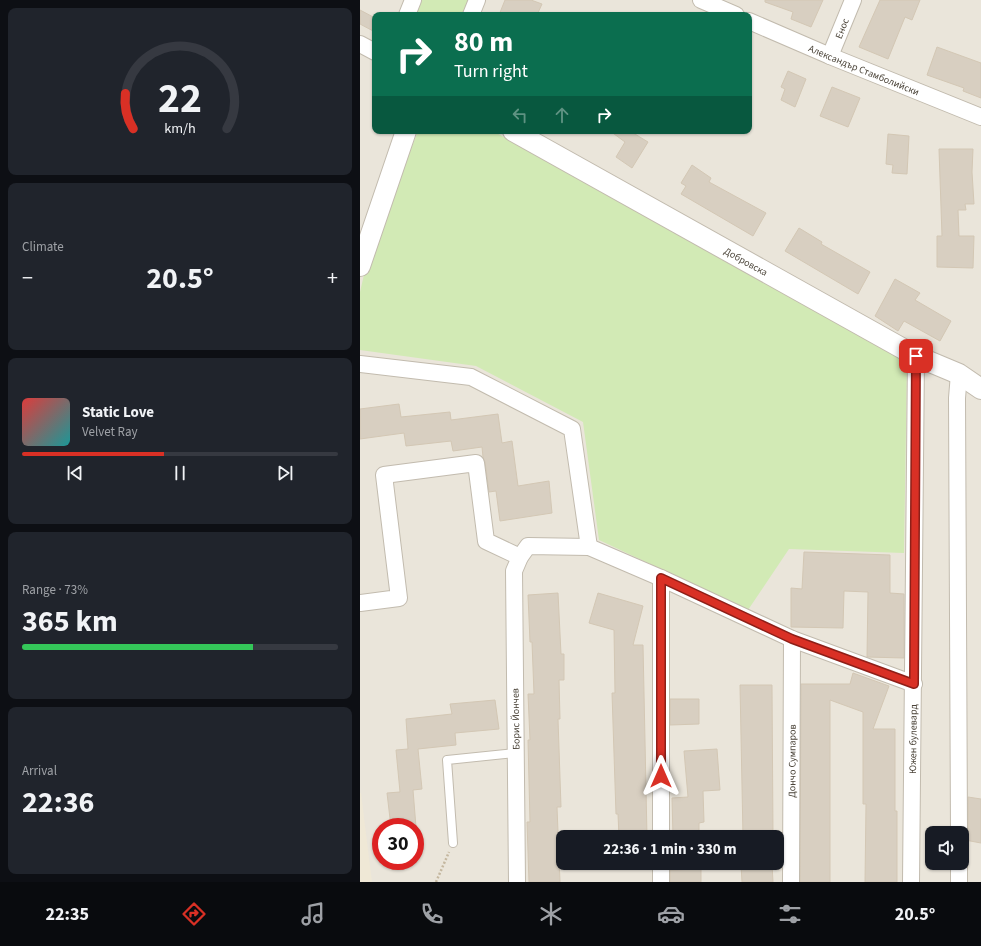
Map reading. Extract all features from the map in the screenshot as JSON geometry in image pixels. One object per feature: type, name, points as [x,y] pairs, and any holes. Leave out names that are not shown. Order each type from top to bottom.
[{"type":"street","points":[[408,12],[413,0]]},
{"type":"street","points":[[472,12],[477,0]]},
{"type":"street","points":[[701,0],[729,12]]},
{"type":"street","name":"Енос","points":[[830,56],[853,0]]},
{"type":"street","name":"Александър Стамболийски","points":[[752,22],[830,56],[981,117]]},
{"type":"street","points":[[360,44],[372,50]]},
{"type":"street","points":[[361,261],[405,134]]},
{"type":"street","name":"Добровска","points":[[518,134],[916,356],[959,374],[981,389]]},
{"type":"street","name":"Южен булевард","points":[[912,882],[916,356]]},
{"type":"street","points":[[360,364],[471,377],[572,429],[589,547]]},
{"type":"street","points":[[959,374],[957,414],[959,826]]},
{"type":"street","points":[[360,602],[399,598],[384,475],[476,463],[486,541],[520,557],[528,546],[589,547],[661,578],[792,639],[914,684]]},
{"type":"street","name":"Борис Йончев","points":[[517,882],[514,571],[520,557]]},
{"type":"street","points":[[661,578],[661,830]]},
{"type":"street","name":"Дончо Сумпаров","points":[[790,882],[792,639]]},
{"type":"street","points":[[661,870],[661,882]]},
{"type":"street","points":[[959,870],[959,882]]},
{"type":"lane","points":[[453,843],[447,760],[515,753]]},
{"type":"path","points":[[436,882],[453,843]]},
{"type":"shaded area","points":[[360,0],[981,0],[981,882],[360,882]]},
{"type":"shaded area","points":[[361,793],[372,882],[360,882]]},
{"type":"green space","points":[[422,0],[471,0],[467,12],[417,12]]},
{"type":"green space","points":[[417,134],[498,134],[907,362],[904,553],[789,549],[748,610],[599,540],[583,422],[476,366],[360,350],[360,292],[366,266]]},
{"type":"building","points":[[505,0],[531,0],[542,4],[538,12],[500,12]]},
{"type":"building","points":[[765,0],[823,0],[811,27],[791,19],[793,12],[765,2]]},
{"type":"building","points":[[880,0],[920,0],[912,20],[905,17],[888,59],[859,47]]},
{"type":"building","points":[[360,10],[372,16],[372,30],[360,24]]},
{"type":"building","points":[[937,47],[981,63],[981,98],[963,91],[964,88],[927,75]]},
{"type":"building","points":[[788,71],[806,79],[795,107],[781,100],[785,89],[781,87]]},
{"type":"building","points":[[832,87],[860,98],[848,127],[820,116]]},
{"type":"building","points":[[614,134],[635,134],[648,142],[632,168],[616,157],[625,142]]},
{"type":"building","points":[[888,134],[909,136],[907,174],[892,173],[893,165],[886,164]]},
{"type":"building","points":[[939,149],[973,149],[972,172],[974,204],[965,204],[966,210],[958,210],[959,236],[974,236],[973,268],[937,267],[937,236],[942,236]]},
{"type":"building","points":[[692,165],[711,178],[709,182],[766,213],[753,236],[681,194],[686,186],[681,183]]},
{"type":"building","points":[[799,228],[822,242],[821,244],[870,272],[858,294],[785,251]]},
{"type":"building","points":[[895,279],[920,293],[915,300],[951,321],[940,341],[904,321],[898,331],[875,316]]},
{"type":"building","points":[[399,404],[401,417],[450,412],[451,420],[498,414],[502,443],[512,441],[518,486],[549,481],[552,513],[500,521],[496,491],[489,492],[482,447],[453,451],[451,441],[406,446],[404,433],[360,439],[360,409]]},
{"type":"building","points":[[804,552],[890,555],[890,593],[904,594],[904,658],[867,657],[868,592],[844,591],[843,628],[791,627],[791,588],[802,589]]},
{"type":"building","points":[[558,593],[561,654],[564,654],[564,680],[559,680],[560,719],[558,719],[561,807],[557,807],[558,830],[556,830],[556,870],[560,870],[560,882],[529,882],[527,822],[530,822],[528,740],[530,740],[528,694],[534,694],[528,595]]},
{"type":"building","points":[[598,593],[643,606],[633,645],[643,645],[647,830],[619,830],[618,814],[616,814],[612,693],[615,693],[614,630],[589,623]]},
{"type":"building","points":[[853,673],[889,686],[873,729],[895,729],[897,882],[865,882],[866,804],[863,804],[863,712],[830,700],[830,882],[800,882],[801,684],[850,684]]},
{"type":"building","points":[[740,685],[772,685],[773,830],[743,830]]},
{"type":"building","points":[[670,699],[699,699],[699,724],[670,725]]},
{"type":"building","points":[[495,700],[499,729],[455,733],[456,745],[418,749],[422,789],[413,790],[415,818],[390,818],[387,793],[400,792],[396,750],[408,749],[406,719],[452,714],[450,704]]},
{"type":"building","points":[[717,749],[720,790],[703,791],[704,822],[699,823],[699,830],[673,830],[672,798],[688,797],[684,751]]},
{"type":"building","points":[[968,797],[981,799],[981,843],[969,841]]},
{"type":"building","points":[[670,870],[701,870],[701,882],[670,882]]},
{"type":"building","points":[[741,870],[772,870],[773,882],[742,882]]},
{"type":"route","points":[[661,776],[661,578],[792,639],[914,684],[916,356]]}]
